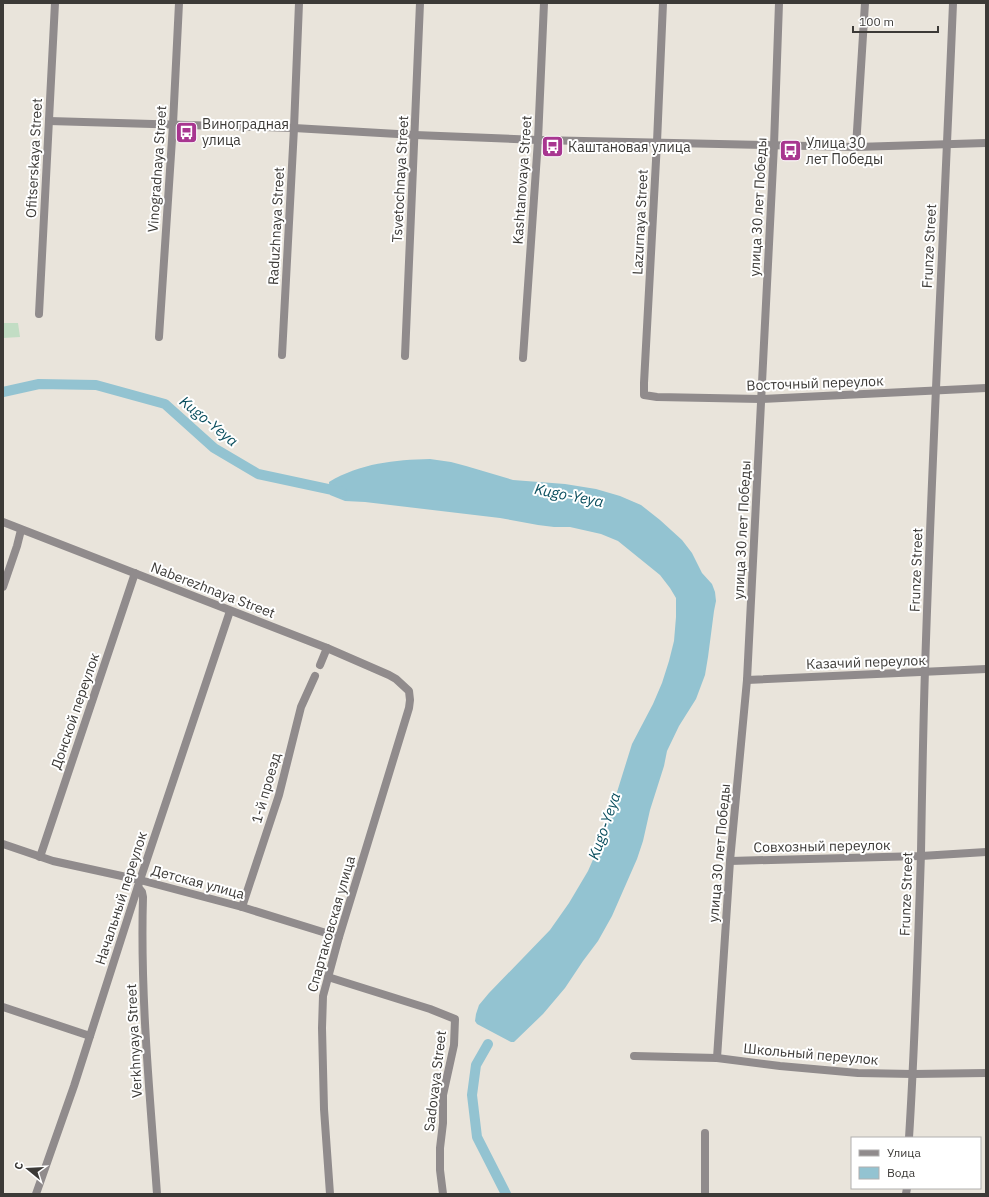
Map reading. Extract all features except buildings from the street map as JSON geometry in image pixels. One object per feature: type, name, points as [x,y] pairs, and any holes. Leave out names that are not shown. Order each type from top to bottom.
[{"type":"street","name":"Ofitserskaya Street","points":[[39,314],[55,3]]},
{"type":"street","name":"Vinogradnaya Street","points":[[158,337],[174,124],[179,3]]},
{"type":"street","name":"Raduzhnaya Street","points":[[282,355],[299,3]]},
{"type":"street","name":"Tsvetochnaya Street","points":[[405,356],[420,3]]},
{"type":"street","name":"Kashtanovaya Street","points":[[523,358],[538,140],[544,3]]},
{"type":"street","name":"Lazurnaya Street","points":[[644,395],[663,3]]},
{"type":"street","name":"улица 30 лет Победы","points":[[717,1058],[730,861],[747,680],[780,3]]},
{"type":"street","points":[[856,147],[865,3]]},
{"type":"street","name":"Frunze Street","points":[[909,1137],[913,1074],[935,391],[948,145],[953,3]]},
{"type":"street","points":[[49,121],[294,128],[538,140],[856,147],[986,143]]},
{"type":"street","name":"Восточный переулок","points":[[644,395],[657,397],[761,399],[986,388]]},
{"type":"street","name":"Naberezhnaya Street","points":[[3,522],[327,648],[389,675],[410,691]]},
{"type":"street","points":[[3,587],[21,530]]},
{"type":"street","name":"Донской переулок","points":[[40,857],[135,573]]},
{"type":"street","name":"Начальный переулок","points":[[36,1194],[90,1036],[139,883],[230,611]]},
{"type":"street","points":[[320,665],[327,648]]},
{"type":"street","name":"Казачий переулок","points":[[747,680],[986,669]]},
{"type":"street","name":"1-й проезд","points":[[242,907],[279,795],[301,707],[315,676]]},
{"type":"street","name":"Спартаковская улица","points":[[330,1194],[324,1109],[322,1028],[323,996],[408,708],[410,691]]},
{"type":"street","name":"Детская улица","points":[[3,844],[53,861],[242,907],[340,937]]},
{"type":"street","name":"Совхозный переулок","points":[[730,861],[920,856],[986,852]]},
{"type":"street","name":"Verkhnyaya Street","points":[[139,883],[143,897],[142,934],[144,1007],[157,1194]]},
{"type":"street","name":"Sadovaya Street","points":[[328,977],[430,1009],[456,1019],[454,1045],[443,1095],[443,1122],[440,1148],[440,1170],[443,1194]]},
{"type":"street","points":[[3,1007],[90,1036]]},
{"type":"street","name":"Школьный переулок","points":[[634,1056],[717,1058],[858,1074],[986,1072]]},
{"type":"street","points":[[705,1133],[706,1194]]},
{"type":"green space","points":[[3,323],[18,323],[20,337],[3,338]]},
{"type":"water","points":[[430,459],[451,462],[513,480],[565,484],[596,489],[620,496],[641,505],[682,540],[692,553],[702,573],[712,584],[715,592],[716,601],[705,675],[696,699],[679,726],[667,751],[637,859],[612,916],[598,941],[565,988],[543,1014],[514,1042],[511,1042],[477,1024],[475,1021],[479,1005],[550,930],[569,903],[588,871],[603,837],[632,744],[662,683],[674,641],[676,598],[660,575],[618,541],[601,534],[570,527],[554,527],[500,518],[345,501],[330,495],[329,482],[353,471],[378,464],[404,460]]},
{"type":"waterway","name":"Kugo-Yeya","points":[[3,392],[39,384],[96,385],[165,404],[214,448],[258,474],[342,492]]},
{"type":"waterway","name":"Kugo-Yeya","points":[[488,1044],[476,1065],[472,1095],[477,1137],[506,1194]]},
{"type":"place","name":"Виноградная улица","points":[[186,132]]},
{"type":"place","name":"Каштановая улица","points":[[552,147]]},
{"type":"place","name":"Улица 30 лет Победы","points":[[791,151]]}]
